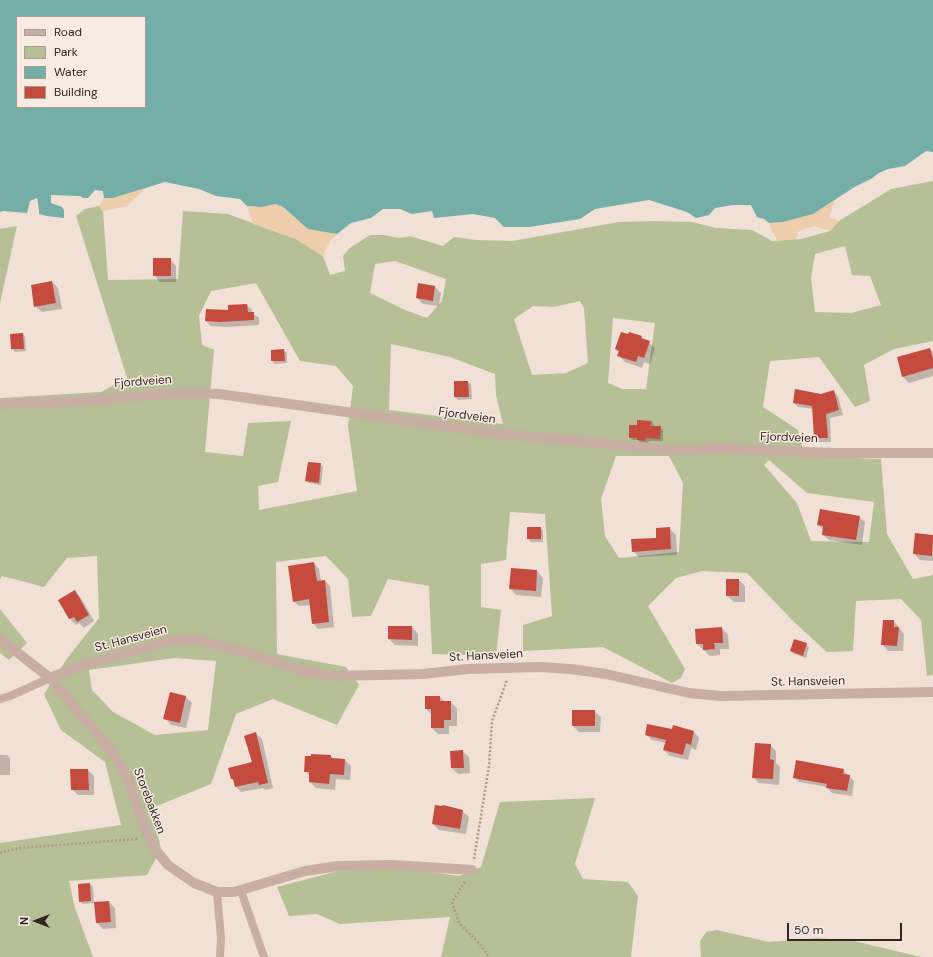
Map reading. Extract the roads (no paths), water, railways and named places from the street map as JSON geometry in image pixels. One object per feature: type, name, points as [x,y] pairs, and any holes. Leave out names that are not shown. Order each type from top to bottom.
[{"type":"street","name":"Fjordveien","points":[[0,404],[71,402],[173,393],[219,394],[266,399],[502,434],[639,447],[679,450],[729,449],[833,453],[933,454]]},
{"type":"street","name":"Storebakken","points":[[0,639],[50,678],[110,749],[122,766],[130,783],[149,838],[154,848],[168,865],[194,883],[217,892],[234,892],[305,871],[338,866],[393,865],[472,870]]},
{"type":"street","name":"St. Hansveien","points":[[50,678],[83,665],[169,641],[193,639],[249,652],[306,672],[334,676],[423,674],[468,669],[540,667],[571,669],[606,674],[689,692],[720,696],[933,692]]},
{"type":"lane","points":[[0,699],[50,678]]},
{"type":"lane","points":[[241,891],[264,957]]},
{"type":"lane","points":[[217,892],[221,938],[220,957]]},
{"type":"water","points":[[0,0],[933,0],[933,152],[926,151],[905,166],[888,169],[879,173],[813,214],[783,222],[769,223],[764,219],[757,217],[751,205],[733,205],[715,208],[709,215],[696,218],[687,212],[649,200],[595,209],[580,219],[529,227],[504,227],[495,218],[473,214],[434,218],[432,211],[412,214],[400,209],[383,209],[371,218],[351,223],[337,234],[308,229],[283,207],[275,204],[262,207],[247,206],[240,199],[216,196],[199,189],[165,182],[113,198],[104,198],[103,191],[95,190],[88,198],[83,198],[80,196],[51,195],[51,203],[62,207],[64,210],[64,218],[39,214],[37,198],[30,201],[27,213],[0,212]]}]
